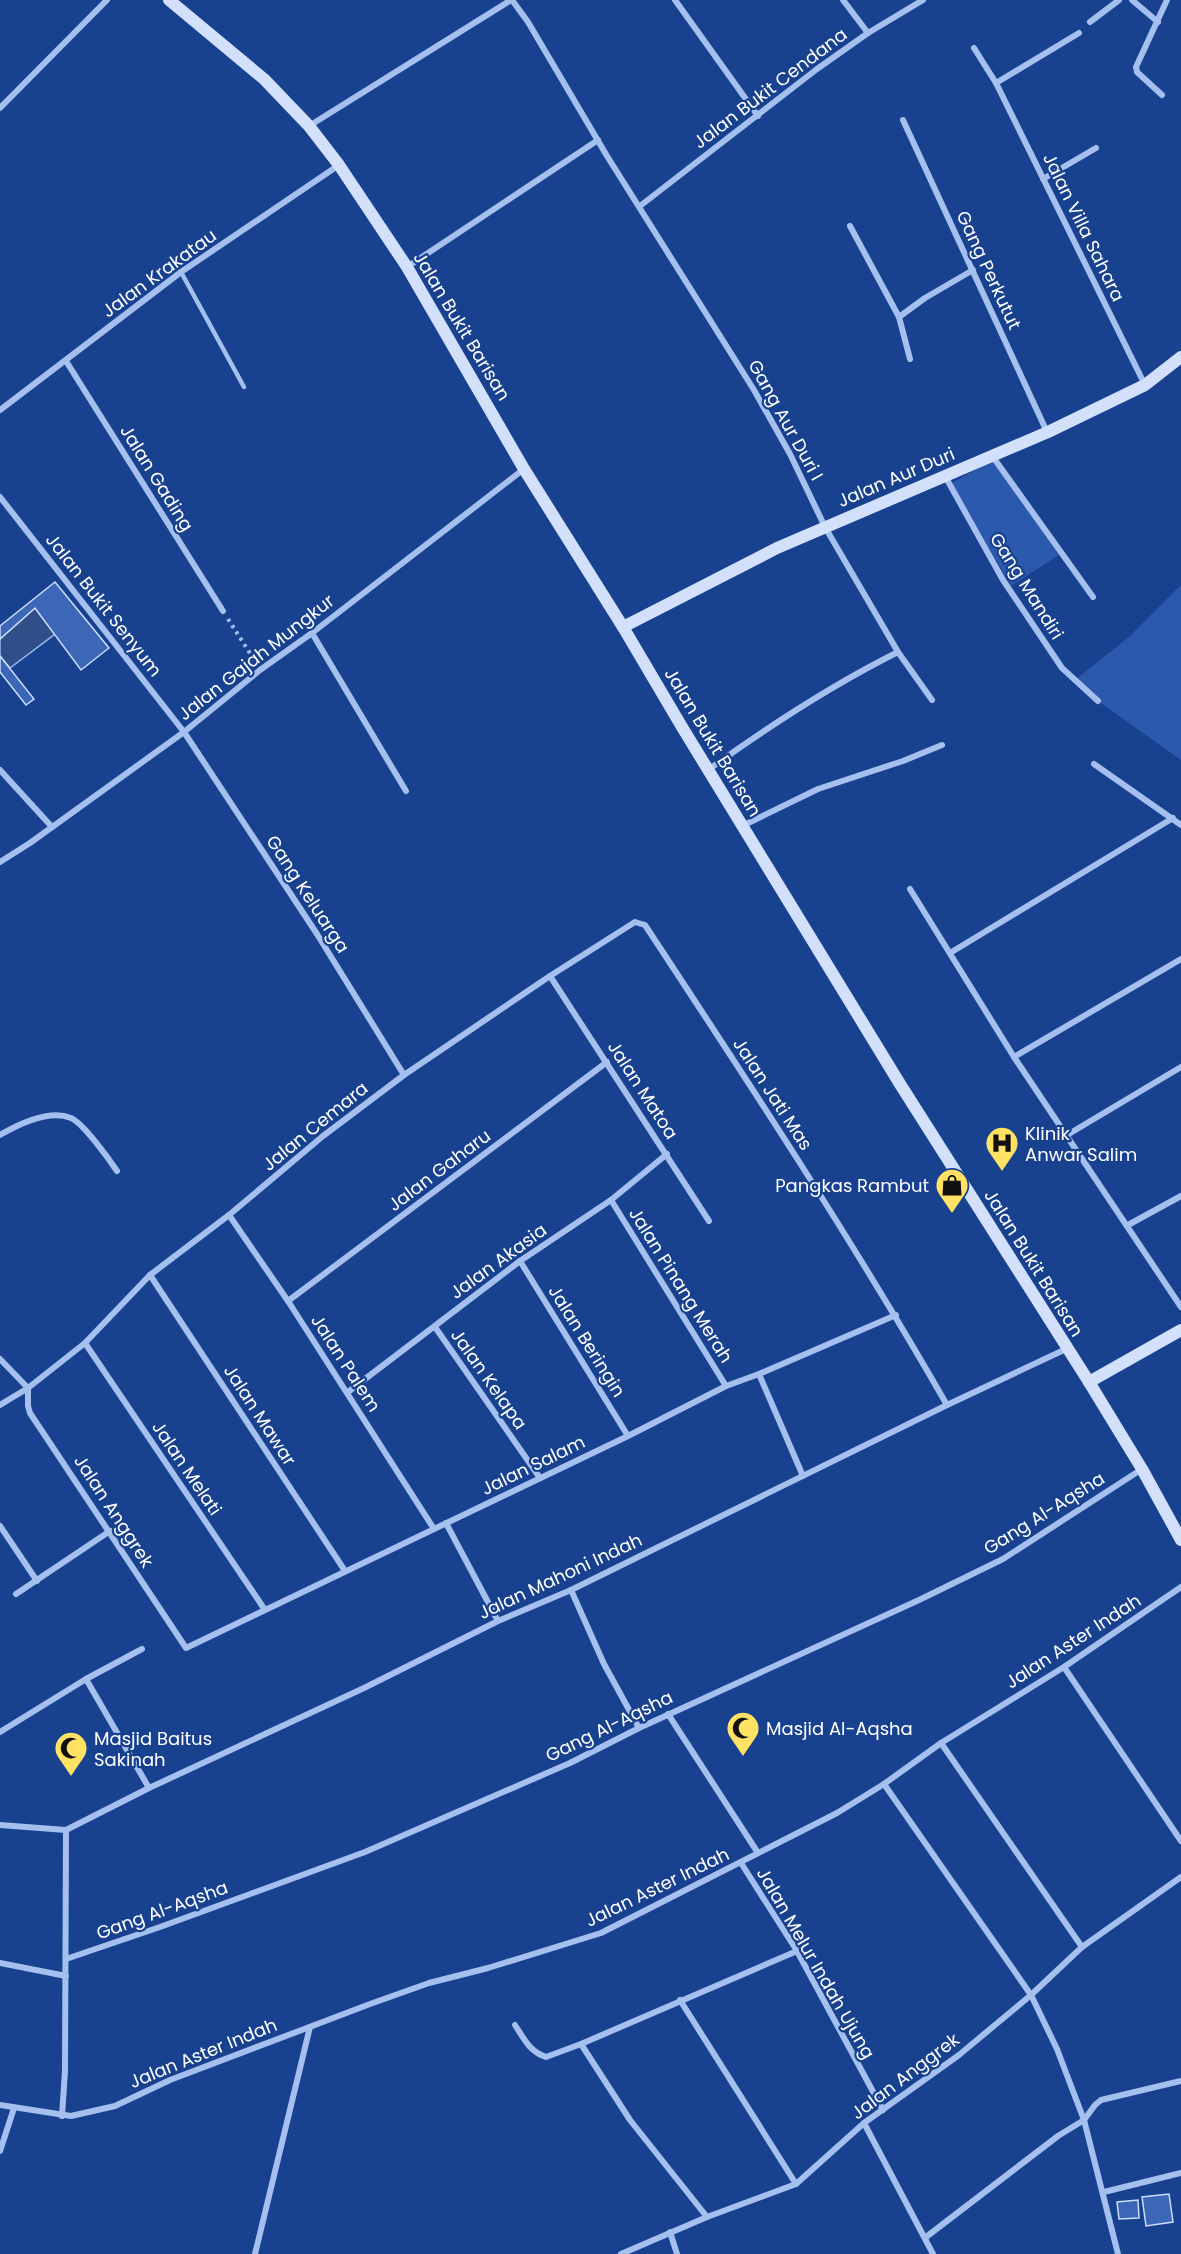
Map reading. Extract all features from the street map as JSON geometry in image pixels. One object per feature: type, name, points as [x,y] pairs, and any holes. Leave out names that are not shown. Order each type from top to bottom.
[{"type":"main road","name":"Jalan Bukit Barisan","points":[[169,0],[264,79],[309,126],[339,165],[407,267],[525,469],[742,826],[1066,1349],[1089,1382],[1142,1469],[1181,1540]]},
{"type":"main road","name":"Jalan Aur Duri","points":[[623,627],[777,548],[1048,432],[1145,385],[1181,357]]},
{"type":"main road","points":[[1089,1382],[1181,1330]]},
{"type":"street","points":[[0,108],[108,0]]},
{"type":"street","points":[[309,126],[511,0]]},
{"type":"street","name":"Gang Aur Duri I","points":[[511,0],[528,22],[598,140],[754,390],[790,454],[825,527],[898,652],[932,700]]},
{"type":"street","points":[[675,0],[758,116]]},
{"type":"street","points":[[843,0],[868,33]]},
{"type":"street","name":"Jalan Bukit Cendana","points":[[640,207],[817,69],[868,33],[923,0]]},
{"type":"street","points":[[1090,22],[1119,0]]},
{"type":"street","points":[[1132,0],[1158,22]]},
{"type":"street","points":[[1162,95],[1137,72],[1136,67],[1167,0]]},
{"type":"street","points":[[996,83],[1079,33]]},
{"type":"street","name":"Jalan Villa Sahara","points":[[974,48],[996,83],[1145,385]]},
{"type":"street","name":"Gang Perkutut","points":[[903,120],[1048,432]]},
{"type":"street","points":[[407,267],[598,140]]},
{"type":"street","points":[[1043,179],[1096,148]]},
{"type":"street","name":"Jalan Krakatau","points":[[0,410],[182,272],[339,165]]},
{"type":"street","points":[[850,226],[898,317],[910,359]]},
{"type":"street","points":[[898,317],[973,270]]},
{"type":"street","name":"Jalan Gading","points":[[66,361],[223,611]]},
{"type":"street","points":[[993,457],[1093,597]]},
{"type":"street","name":"Jalan Gajah Mungkur","points":[[0,862],[184,732],[260,670],[312,633],[525,469]]},
{"type":"street","name":"Gang Mandiri","points":[[945,475],[1003,580],[1062,668],[1098,701]]},
{"type":"street","name":"Jalan Bukit Senyum","points":[[0,497],[184,732]]},
{"type":"street","points":[[312,633],[406,791]]},
{"type":"street","points":[[708,770],[769,726],[820,694],[898,652]]},
{"type":"street","name":"Gang Keluarga","points":[[184,732],[317,934],[404,1075]]},
{"type":"street","points":[[742,826],[818,789],[903,761],[942,745]]},
{"type":"street","points":[[1094,764],[1181,825]]},
{"type":"street","points":[[0,770],[52,827]]},
{"type":"street","points":[[950,953],[1173,818]]},
{"type":"street","points":[[910,889],[1014,1058],[1181,1306]]},
{"type":"street","name":"Jalan Cemara","points":[[0,1405],[28,1388],[86,1343],[150,1275],[229,1215],[323,1136],[404,1075],[550,976],[635,922],[645,925]]},
{"type":"street","name":"Jalan Jati Mas","points":[[645,925],[815,1185],[896,1315],[947,1405]]},
{"type":"street","points":[[1014,1058],[1181,958]]},
{"type":"street","name":"Jalan Matoa","points":[[550,976],[709,1221]]},
{"type":"street","name":"Jalan Gaharu","points":[[288,1301],[607,1062]]},
{"type":"street","points":[[1067,1136],[1181,1067]]},
{"type":"street","points":[[0,1134],[14,1126],[47,1115],[72,1118],[103,1149],[117,1171]]},
{"type":"street","name":"Jalan Akasia","points":[[348,1392],[520,1261],[611,1200],[667,1154]]},
{"type":"street","points":[[1128,1225],[1181,1196]]},
{"type":"street","name":"Jalan Pinang Merah","points":[[611,1200],[726,1386]]},
{"type":"street","name":"Jalan Palem","points":[[229,1215],[348,1392],[434,1529]]},
{"type":"street","name":"Jalan Beringin","points":[[520,1261],[628,1436]]},
{"type":"street","name":"Jalan Mawar","points":[[150,1275],[345,1571]]},
{"type":"street","name":"Jalan Salam","points":[[186,1648],[628,1436],[726,1386],[896,1315]]},
{"type":"street","name":"Jalan Kelapa","points":[[435,1327],[540,1478]]},
{"type":"street","name":"Jalan Melati","points":[[86,1343],[265,1610]]},
{"type":"street","name":"Jalan Mahoni Indah","points":[[66,1830],[149,1788],[354,1693],[498,1621],[572,1590],[947,1405],[1066,1349]]},
{"type":"street","points":[[0,1359],[28,1388]]},
{"type":"street","points":[[759,1374],[803,1476]]},
{"type":"street","name":"Jalan Anggrek","points":[[28,1388],[30,1413],[186,1648]]},
{"type":"street","name":"Gang Al-Aqsha","points":[[66,1959],[365,1852],[570,1763],[668,1714],[919,1600],[1002,1559],[1142,1469]]},
{"type":"street","points":[[446,1523],[498,1621]]},
{"type":"street","points":[[0,1527],[37,1581]]},
{"type":"street","points":[[16,1594],[110,1532]]},
{"type":"street","name":"Jalan Aster Indah","points":[[0,2105],[62,2116],[115,2106],[170,2080],[429,1983],[601,1934],[837,1813],[884,1784],[941,1743],[1064,1667],[1181,1587]]},
{"type":"street","points":[[572,1590],[604,1664],[639,1728]]},
{"type":"street","points":[[0,1732],[86,1679],[142,1649]]},
{"type":"street","points":[[1064,1667],[1181,1841]]},
{"type":"street","points":[[86,1679],[149,1788]]},
{"type":"street","points":[[668,1714],[758,1853]]},
{"type":"street","points":[[941,1743],[1082,1947]]},
{"type":"street","points":[[884,1784],[1031,1995],[1057,2049],[1084,2120],[1118,2254]]},
{"type":"street","points":[[0,1824],[19,1828],[66,1830],[65,2072],[62,2116]]},
{"type":"street","name":"Jalan Melur Indah Ujung","points":[[741,1863],[796,1951],[883,2110]]},
{"type":"street","name":"Jalan Anggrek","points":[[621,2254],[706,2217],[796,2184],[864,2123],[959,2055],[1031,1995],[1082,1947],[1181,1877]]},
{"type":"street","points":[[515,2025],[530,2049],[546,2058],[796,1951]]},
{"type":"street","points":[[0,1963],[66,1976]]},
{"type":"street","points":[[680,2000],[796,2184]]},
{"type":"street","points":[[255,2254],[310,2027]]},
{"type":"street","points":[[581,2043],[630,2120],[706,2217]]},
{"type":"street","points":[[926,2237],[1058,2136],[1084,2120],[1095,2104],[1101,2100],[1181,2081]]},
{"type":"street","points":[[0,2151],[14,2108]]},
{"type":"street","points":[[864,2123],[933,2254]]},
{"type":"street","points":[[1104,2192],[1181,2173]]},
{"type":"street","points":[[670,2232],[677,2254]]},
{"type":"lane","points":[[182,272],[244,387]]},
{"type":"path","points":[[223,611],[260,670]]},
{"type":"shaded area","points":[[993,460],[1059,555],[1011,586],[952,483]]},
{"type":"shaded area","points":[[1181,585],[1181,760],[1098,701],[1074,681],[1129,637]]},
{"type":"shaded area","points":[[35,608],[55,634],[10,668],[0,656],[0,639]]},
{"type":"building","points":[[55,582],[109,648],[81,670],[35,608],[0,639],[0,626]]},
{"type":"building","points":[[0,656],[34,699],[26,705],[0,672]]},
{"type":"building","points":[[1169,2194],[1173,2222],[1146,2226],[1142,2197]]},
{"type":"building","points":[[1138,2200],[1139,2218],[1119,2219],[1117,2202]]},
{"type":"place","name":"Klinik Anwar Salim","points":[[1002,1172]]},
{"type":"place","name":"Pangkas Rambut","points":[[952,1214]]},
{"type":"place","name":"Masjid Al-Aqsha","points":[[743,1757]]},
{"type":"place","name":"Masjid Baitus Sakinah","points":[[71,1777]]}]
